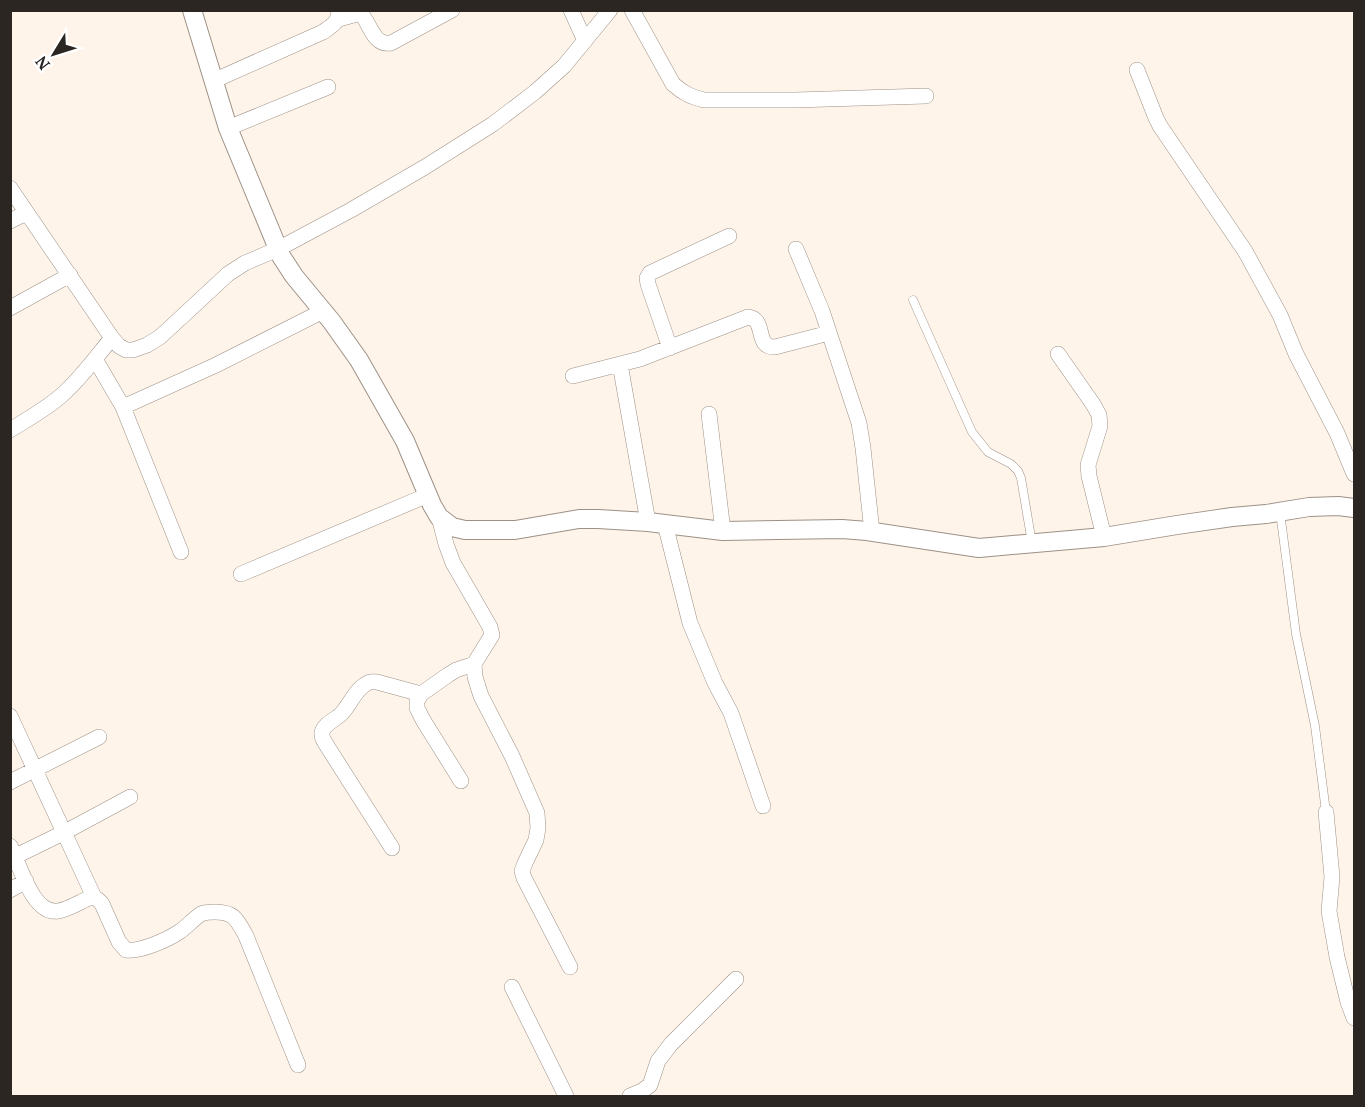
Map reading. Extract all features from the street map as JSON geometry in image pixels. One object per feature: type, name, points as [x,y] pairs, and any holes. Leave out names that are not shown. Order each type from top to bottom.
[{"type":"street","points":[[192,10],[228,128],[278,249],[294,276],[359,360],[396,423],[439,517],[453,563],[490,627],[492,635],[474,664],[475,677],[537,813],[536,840],[522,871],[570,967]]},
{"type":"street","points":[[213,81],[323,32],[334,25],[339,15],[362,15],[373,34],[385,44],[391,43],[452,10]]},
{"type":"street","points":[[571,10],[585,41]]},
{"type":"street","points":[[10,188],[112,338],[119,346],[132,350],[147,345],[173,327],[228,274],[245,263],[278,249],[351,210],[493,124],[555,75],[610,10]]},
{"type":"street","points":[[632,10],[673,84],[689,96],[704,100],[795,100],[926,96]]},
{"type":"street","points":[[1137,70],[1160,126],[1245,251],[1280,315],[1296,354],[1354,474]]},
{"type":"street","points":[[228,128],[328,87]]},
{"type":"street","points":[[10,221],[26,213]]},
{"type":"street","points":[[670,348],[647,278],[650,273],[729,236]]},
{"type":"street","points":[[796,249],[830,333],[859,423],[872,532]]},
{"type":"street","points":[[10,308],[70,275]]},
{"type":"street","points":[[123,407],[216,365],[323,311]]},
{"type":"street","points":[[573,376],[640,359],[748,317],[756,321],[762,340],[770,348],[830,333]]},
{"type":"street","points":[[10,430],[40,412],[63,394],[112,338]]},
{"type":"street","points":[[1058,354],[1099,415],[1100,426],[1088,465],[1104,537]]},
{"type":"street","points":[[94,359],[123,407],[181,552]]},
{"type":"street","points":[[620,364],[657,523],[690,623],[731,713],[763,806]]},
{"type":"street","points":[[709,414],[723,531]]},
{"type":"street","points":[[242,574],[428,495]]},
{"type":"street","points":[[439,517],[452,527],[465,530],[515,530],[579,519],[598,519],[723,531],[842,529],[978,548],[1104,537],[1309,507],[1354,508]]},
{"type":"street","points":[[461,781],[417,708],[417,701],[421,694],[456,670],[474,664]]},
{"type":"street","points":[[392,848],[321,736],[326,726],[344,712],[355,694],[367,683],[377,682],[421,694]]},
{"type":"street","points":[[10,716],[94,897],[102,904],[122,947],[129,951],[142,949],[173,935],[202,914],[219,912],[234,916],[246,936],[298,1065]]},
{"type":"street","points":[[10,782],[99,736]]},
{"type":"street","points":[[94,897],[58,911],[48,910],[36,900],[13,851],[64,832],[130,797]]},
{"type":"street","points":[[1326,812],[1332,878],[1329,911],[1337,957],[1354,1018]]},
{"type":"street","points":[[10,890],[26,881]]},
{"type":"street","points":[[630,1096],[650,1085],[658,1062],[671,1044],[736,978]]},
{"type":"street","points":[[512,987],[566,1096]]},
{"type":"lane","points":[[914,300],[972,432],[988,452],[1011,464],[1018,471],[1032,543]]},
{"type":"lane","points":[[1267,514],[1296,633],[1315,726],[1326,812]]}]
